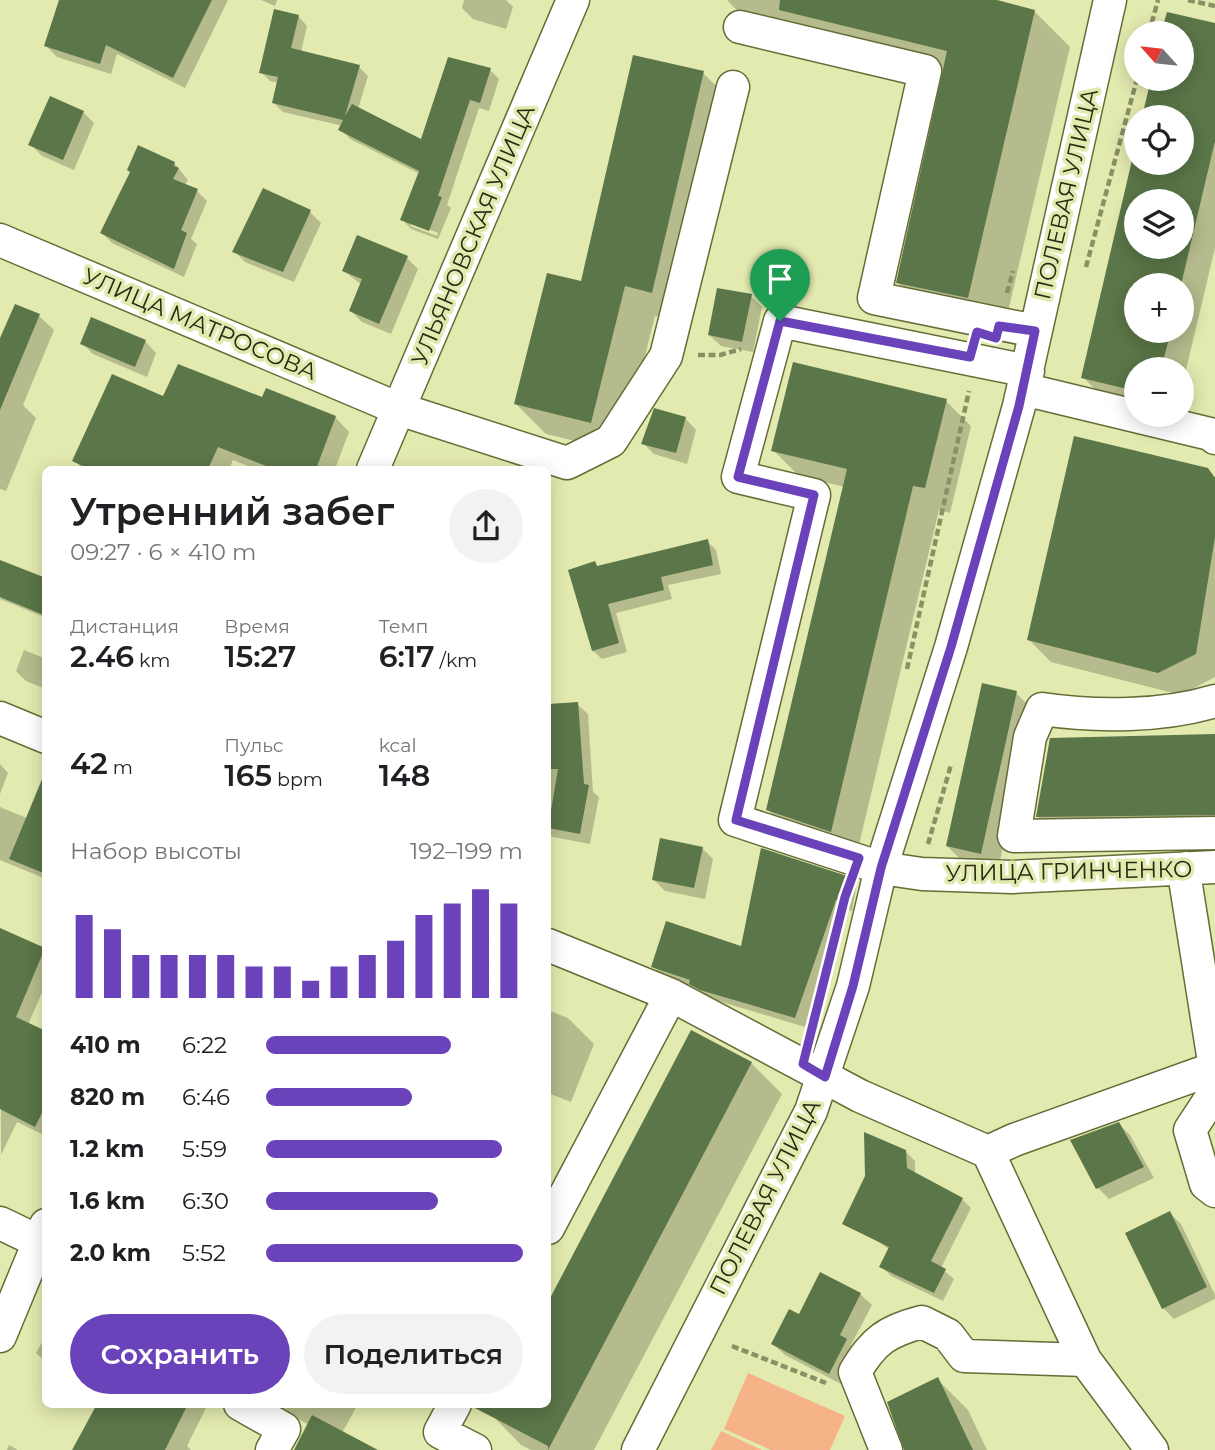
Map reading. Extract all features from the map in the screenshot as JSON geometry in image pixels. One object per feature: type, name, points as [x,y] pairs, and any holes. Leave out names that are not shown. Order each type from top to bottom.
[{"type":"street","name":"УЛЬЯНОВСКАЯ УЛИЦА","points":[[374,466],[573,0]]},
{"type":"street","name":"ПОЛЕВАЯ УЛИЦА","points":[[638,1450],[811,1111],[825,1077],[853,986],[881,868],[951,647],[1026,380],[1110,0]]},
{"type":"street","points":[[740,27],[925,71],[874,298],[999,326],[1035,331]]},
{"type":"street","name":"УЛИЦА МАТРОСОВА","points":[[0,240],[399,409],[567,463],[611,440],[666,356],[733,87]]},
{"type":"street","points":[[775,341],[780,321],[970,357],[1026,380],[1210,434],[1215,438]]},
{"type":"street","name":"УЛИЦА ГРИНЧЕНКО","points":[[775,341],[738,477],[814,495],[736,820],[881,868],[922,874],[1012,877],[1201,868]]},
{"type":"street","points":[[1012,877],[1014,836],[1030,737],[1041,709],[1089,716],[1197,706],[1215,701]]},
{"type":"street","points":[[0,718],[42,735]]},
{"type":"street","points":[[1014,836],[1215,833]]},
{"type":"street","points":[[988,1152],[1014,1140],[1215,1068],[1185,879],[1201,868]]},
{"type":"street","points":[[551,946],[671,995],[860,1096],[988,1152],[1085,1360],[1152,1450]]},
{"type":"street","points":[[551,1222],[671,995]]},
{"type":"street","points":[[1215,1093],[1190,1130],[1206,1184],[1215,1191]]},
{"type":"street","points":[[0,1223],[42,1237]]},
{"type":"street","points":[[0,1336],[42,1239]]},
{"type":"street","points":[[886,1450],[855,1373],[869,1348],[898,1328],[922,1322],[948,1335],[964,1356],[1085,1360]]},
{"type":"street","points":[[247,1408],[284,1429],[272,1450]]},
{"type":"street","points":[[453,1408],[440,1432],[475,1450]]},
{"type":"path","points":[[1152,21],[1158,0]]},
{"type":"path","points":[[1188,0],[1215,6]]},
{"type":"path","points":[[999,326],[1015,265]]},
{"type":"path","points":[[666,356],[720,355],[775,341]]},
{"type":"path","points":[[906,674],[970,395],[964,377],[970,357]]},
{"type":"path","points":[[732,1346],[865,1398]]},
{"type":"shaded area","points":[[748,1373],[845,1416],[830,1450],[771,1450],[724,1429]]},
{"type":"shaded area","points":[[721,1431],[762,1450],[711,1450]]},
{"type":"building","points":[[59,0],[212,0],[173,78],[106,45],[100,64],[44,46]]},
{"type":"building","points":[[780,0],[997,0],[1035,10],[968,298],[896,283],[947,51],[779,10]]},
{"type":"building","points":[[274,9],[299,15],[291,48],[360,65],[345,116],[352,104],[421,139],[448,57],[491,68],[480,103],[470,100],[438,196],[442,197],[429,231],[400,220],[419,171],[338,130],[343,120],[272,103],[278,77],[259,73]]},
{"type":"building","points":[[1167,12],[1215,23],[1215,141],[1194,230],[1194,189],[1125,189],[1129,175],[1194,175],[1194,105],[1145,105],[1148,91],[1194,91],[1194,21],[1164,21]]},
{"type":"building","points":[[633,55],[704,71],[652,293],[625,286],[591,423],[514,404],[547,273],[581,281]]},
{"type":"building","points":[[50,96],[84,111],[63,160],[28,145]]},
{"type":"building","points":[[138,145],[175,162],[174,166],[179,168],[173,179],[198,189],[181,230],[187,233],[174,269],[100,233],[130,172],[127,170]]},
{"type":"building","points":[[263,188],[311,210],[283,272],[232,252]]},
{"type":"building","points":[[1124,194],[1124,259],[1187,259],[1184,273],[1124,273],[1124,343],[1168,343],[1164,357],[1124,357],[1124,388],[1081,378]]},
{"type":"building","points":[[357,235],[408,256],[379,324],[349,311],[362,279],[342,271]]},
{"type":"building","points":[[717,288],[752,294],[742,342],[708,335]]},
{"type":"building","points":[[15,304],[40,314],[0,410],[0,338]]},
{"type":"building","points":[[91,317],[146,340],[135,367],[80,344]]},
{"type":"building","points":[[793,362],[947,399],[925,488],[913,486],[831,832],[766,810],[847,469],[771,451]]},
{"type":"building","points":[[178,364],[262,397],[266,388],[336,416],[317,466],[266,466],[218,447],[209,466],[83,466],[72,461],[112,374],[163,396]]},
{"type":"building","points":[[654,408],[686,417],[676,453],[641,444]]},
{"type":"building","points":[[1074,436],[1208,468],[1215,478],[1215,537],[1196,654],[1158,673],[1027,640]]},
{"type":"building","points":[[708,539],[713,565],[661,577],[664,590],[608,604],[619,643],[592,651],[568,570],[595,561],[597,566]]},
{"type":"building","points":[[0,560],[42,576],[42,614],[0,597]]},
{"type":"building","points":[[982,683],[1017,691],[981,854],[946,846]]},
{"type":"building","points":[[578,702],[584,784],[589,785],[580,834],[551,829],[551,810],[558,769],[551,769],[551,704]]},
{"type":"building","points":[[1215,734],[1215,815],[1036,817],[1050,738]]},
{"type":"building","points":[[42,779],[42,872],[9,859]]},
{"type":"building","points":[[660,838],[703,847],[694,888],[652,880]]},
{"type":"building","points":[[761,848],[847,876],[842,901],[836,900],[795,1018],[700,990],[689,984],[690,980],[651,967],[666,921],[741,946]]},
{"type":"building","points":[[0,928],[42,947],[42,955],[16,1017],[42,1029],[42,1113],[35,1127],[0,1109]]},
{"type":"building","points":[[691,1030],[752,1062],[548,1450],[548,1446],[475,1408],[551,1408],[551,1296]]},
{"type":"building","points":[[1119,1122],[1144,1167],[1096,1189],[1070,1140]]},
{"type":"building","points":[[864,1132],[906,1150],[907,1168],[963,1198],[931,1261],[946,1269],[934,1293],[879,1267],[889,1247],[842,1224],[865,1176]]},
{"type":"building","points":[[1170,1211],[1207,1287],[1162,1309],[1125,1233]]},
{"type":"building","points":[[820,1272],[861,1293],[840,1335],[847,1339],[829,1374],[771,1344],[789,1309],[799,1314]]},
{"type":"building","points":[[938,1377],[973,1450],[904,1450],[887,1402]]},
{"type":"building","points":[[95,1408],[186,1408],[165,1450],[72,1450]]},
{"type":"building","points":[[312,1415],[378,1450],[294,1450]]},
{"type":"route","points":[[780,321],[970,357],[977,332],[996,338],[999,326],[1035,331],[1019,406],[951,647],[881,868],[853,986],[825,1077],[803,1064],[845,897],[859,858],[736,820],[814,495],[738,477],[780,321]]}]
